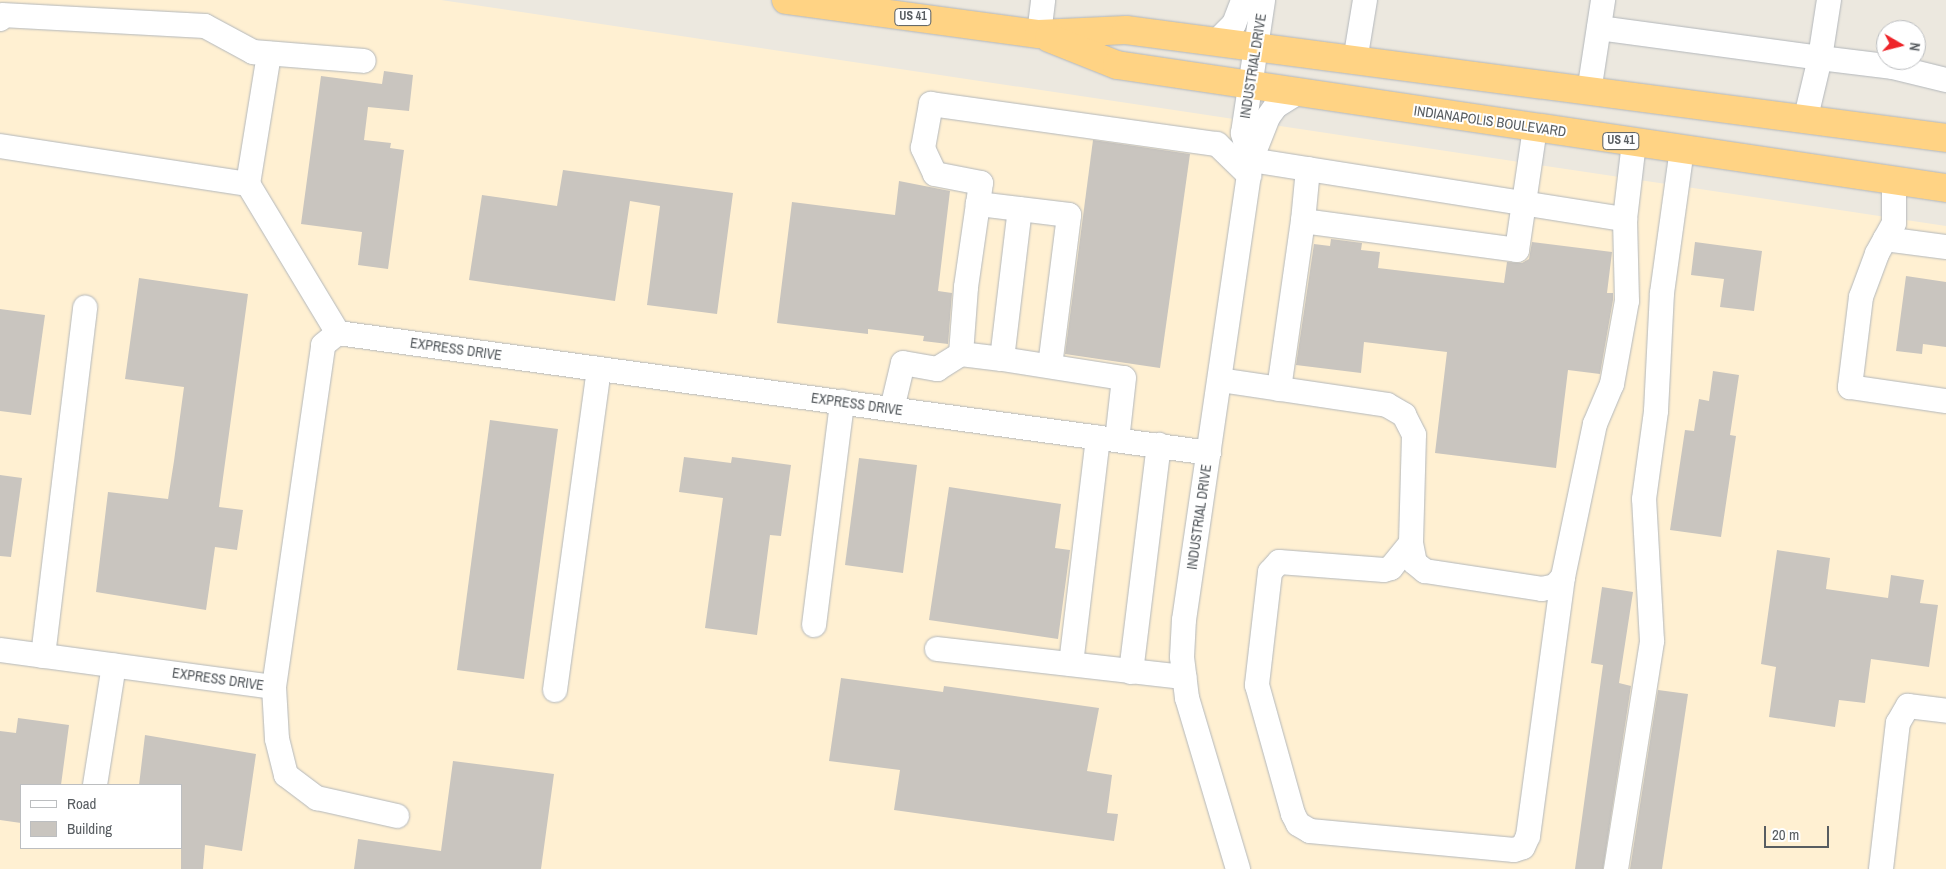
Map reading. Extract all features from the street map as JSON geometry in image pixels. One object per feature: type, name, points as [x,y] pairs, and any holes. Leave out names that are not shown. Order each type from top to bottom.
[{"type":"highway","name":"INDIANAPOLIS BOULEVARD","points":[[786,0],[1039,34],[1126,30],[1805,121],[1946,138]]},
{"type":"highway","name":"INDIANAPOLIS BOULEVARD","points":[[1039,34],[1117,65],[1247,86],[1946,188]]},
{"type":"street","points":[[1039,34],[1043,0]]},
{"type":"street","name":"INDUSTRIAL DRIVE","points":[[1216,42],[1234,24],[1243,0]]},
{"type":"street","name":"INDUSTRIAL DRIVE","points":[[1250,168],[1243,133],[1247,86],[1257,48],[1263,0]]},
{"type":"street","points":[[1355,61],[1364,0]]},
{"type":"street","points":[[1589,92],[1603,0]]},
{"type":"street","points":[[1805,121],[1820,58],[1829,0]]},
{"type":"street","points":[[0,18],[2,15],[206,26],[253,52],[364,61]]},
{"type":"street","points":[[1599,28],[1893,67],[1946,80]]},
{"type":"street","points":[[269,54],[248,184],[338,333]]},
{"type":"street","name":"INDUSTRIAL DRIVE","points":[[1238,869],[1187,698],[1184,677],[1184,620],[1250,168],[1268,117],[1276,106],[1297,93]]},
{"type":"street","points":[[961,354],[966,288],[981,183],[935,174],[923,148],[931,104],[1217,144],[1250,168],[1308,169],[1625,219]]},
{"type":"street","points":[[1303,221],[1517,250],[1535,128]]},
{"type":"street","points":[[1411,543],[1391,568],[1384,570],[1279,562],[1270,572],[1257,685],[1293,814],[1298,824],[1310,832],[1514,850],[1523,847],[1528,836],[1562,577],[1595,424],[1612,384],[1626,310],[1625,219],[1634,142]]},
{"type":"street","points":[[0,146],[248,184]]},
{"type":"street","points":[[1616,869],[1652,641],[1644,499],[1656,411],[1662,293],[1682,150]]},
{"type":"street","points":[[1279,389],[1303,221],[1308,169]]},
{"type":"street","points":[[1894,180],[1894,223],[1861,297],[1850,387],[1946,401]]},
{"type":"street","points":[[978,204],[1069,215],[1050,366]]},
{"type":"street","points":[[1002,359],[1020,209]]},
{"type":"street","points":[[1886,239],[1946,247]]},
{"type":"street","points":[[43,656],[85,308]]},
{"type":"street","name":"EXPRESS DRIVE","points":[[0,650],[274,687],[323,345],[338,333],[1209,453]]},
{"type":"street","points":[[892,409],[903,363],[937,369],[961,354],[1124,378],[1107,439],[1071,664]]},
{"type":"street","points":[[555,690],[600,369]]},
{"type":"street","points":[[1220,380],[1387,405],[1404,415],[1414,435],[1411,543],[1414,563],[1425,571],[1542,589],[1555,586],[1562,577]]},
{"type":"street","points":[[814,625],[842,402]]},
{"type":"street","points":[[1131,672],[1159,445]]},
{"type":"street","points":[[937,649],[1184,677]]},
{"type":"street","points":[[95,784],[114,665]]},
{"type":"street","points":[[274,687],[277,738],[286,775],[317,798],[397,816]]},
{"type":"street","points":[[1881,869],[1898,723],[1908,706],[1946,711]]},
{"type":"shaded area","points":[[0,0],[441,0],[1946,226],[1946,869],[0,869]]},
{"type":"building","points":[[384,71],[413,75],[409,111],[368,107],[364,140],[391,143],[390,148],[404,150],[388,269],[358,265],[362,232],[301,224],[321,76],[382,84]]},
{"type":"building","points":[[1093,140],[1190,154],[1160,368],[1065,354]]},
{"type":"building","points":[[563,170],[733,193],[717,314],[647,305],[660,206],[630,201],[615,301],[469,280],[482,195],[557,206]]},
{"type":"building","points":[[899,181],[950,191],[938,291],[952,293],[948,344],[923,341],[924,336],[868,329],[868,334],[777,323],[792,202],[895,215]]},
{"type":"building","points":[[1331,239],[1362,243],[1361,250],[1380,252],[1378,268],[1504,283],[1507,262],[1522,263],[1529,259],[1532,242],[1612,252],[1607,293],[1613,293],[1613,300],[1600,374],[1568,370],[1556,468],[1435,453],[1447,352],[1364,342],[1361,373],[1296,365],[1314,244],[1330,246]]},
{"type":"building","points":[[1695,242],[1762,251],[1754,311],[1720,307],[1724,279],[1691,275]]},
{"type":"building","points":[[1906,276],[1946,282],[1946,347],[1923,344],[1922,354],[1896,351]]},
{"type":"building","points":[[139,278],[248,294],[219,507],[243,510],[237,550],[215,547],[206,610],[96,592],[108,492],[168,499],[174,461],[184,387],[125,379]]},
{"type":"building","points":[[0,309],[45,315],[31,415],[0,411]]},
{"type":"building","points":[[1713,371],[1739,375],[1730,435],[1736,436],[1721,537],[1670,530],[1685,430],[1694,431],[1699,399],[1709,401]]},
{"type":"building","points":[[490,420],[558,429],[524,679],[457,670]]},
{"type":"building","points":[[684,457],[731,463],[732,457],[791,465],[781,536],[770,535],[757,635],[705,628],[723,498],[679,492]]},
{"type":"building","points":[[859,458],[917,465],[903,573],[845,565]]},
{"type":"building","points":[[0,475],[22,478],[11,557],[0,556]]},
{"type":"building","points":[[949,487],[1061,504],[1055,548],[1070,550],[1058,639],[929,620]]},
{"type":"building","points":[[1777,550],[1830,558],[1826,589],[1888,598],[1891,575],[1924,580],[1920,603],[1938,605],[1929,667],[1871,659],[1865,703],[1839,700],[1835,727],[1769,717],[1776,667],[1761,664]]},
{"type":"building","points":[[1602,587],[1633,592],[1619,683],[1631,686],[1603,869],[1575,869],[1603,665],[1591,663]]},
{"type":"building","points":[[841,678],[943,692],[944,686],[1099,708],[1087,771],[1112,775],[1107,813],[1118,814],[1114,841],[894,810],[900,770],[829,761]]},
{"type":"building","points":[[1658,690],[1688,694],[1662,869],[1630,869]]},
{"type":"building","points":[[18,718],[69,725],[61,784],[20,784],[20,823],[0,820],[0,731],[16,733]]},
{"type":"building","points":[[145,735],[256,754],[242,851],[205,845],[203,869],[181,869],[182,784],[139,784]]},
{"type":"building","points":[[453,761],[554,774],[541,869],[354,869],[358,839],[441,851]]}]
